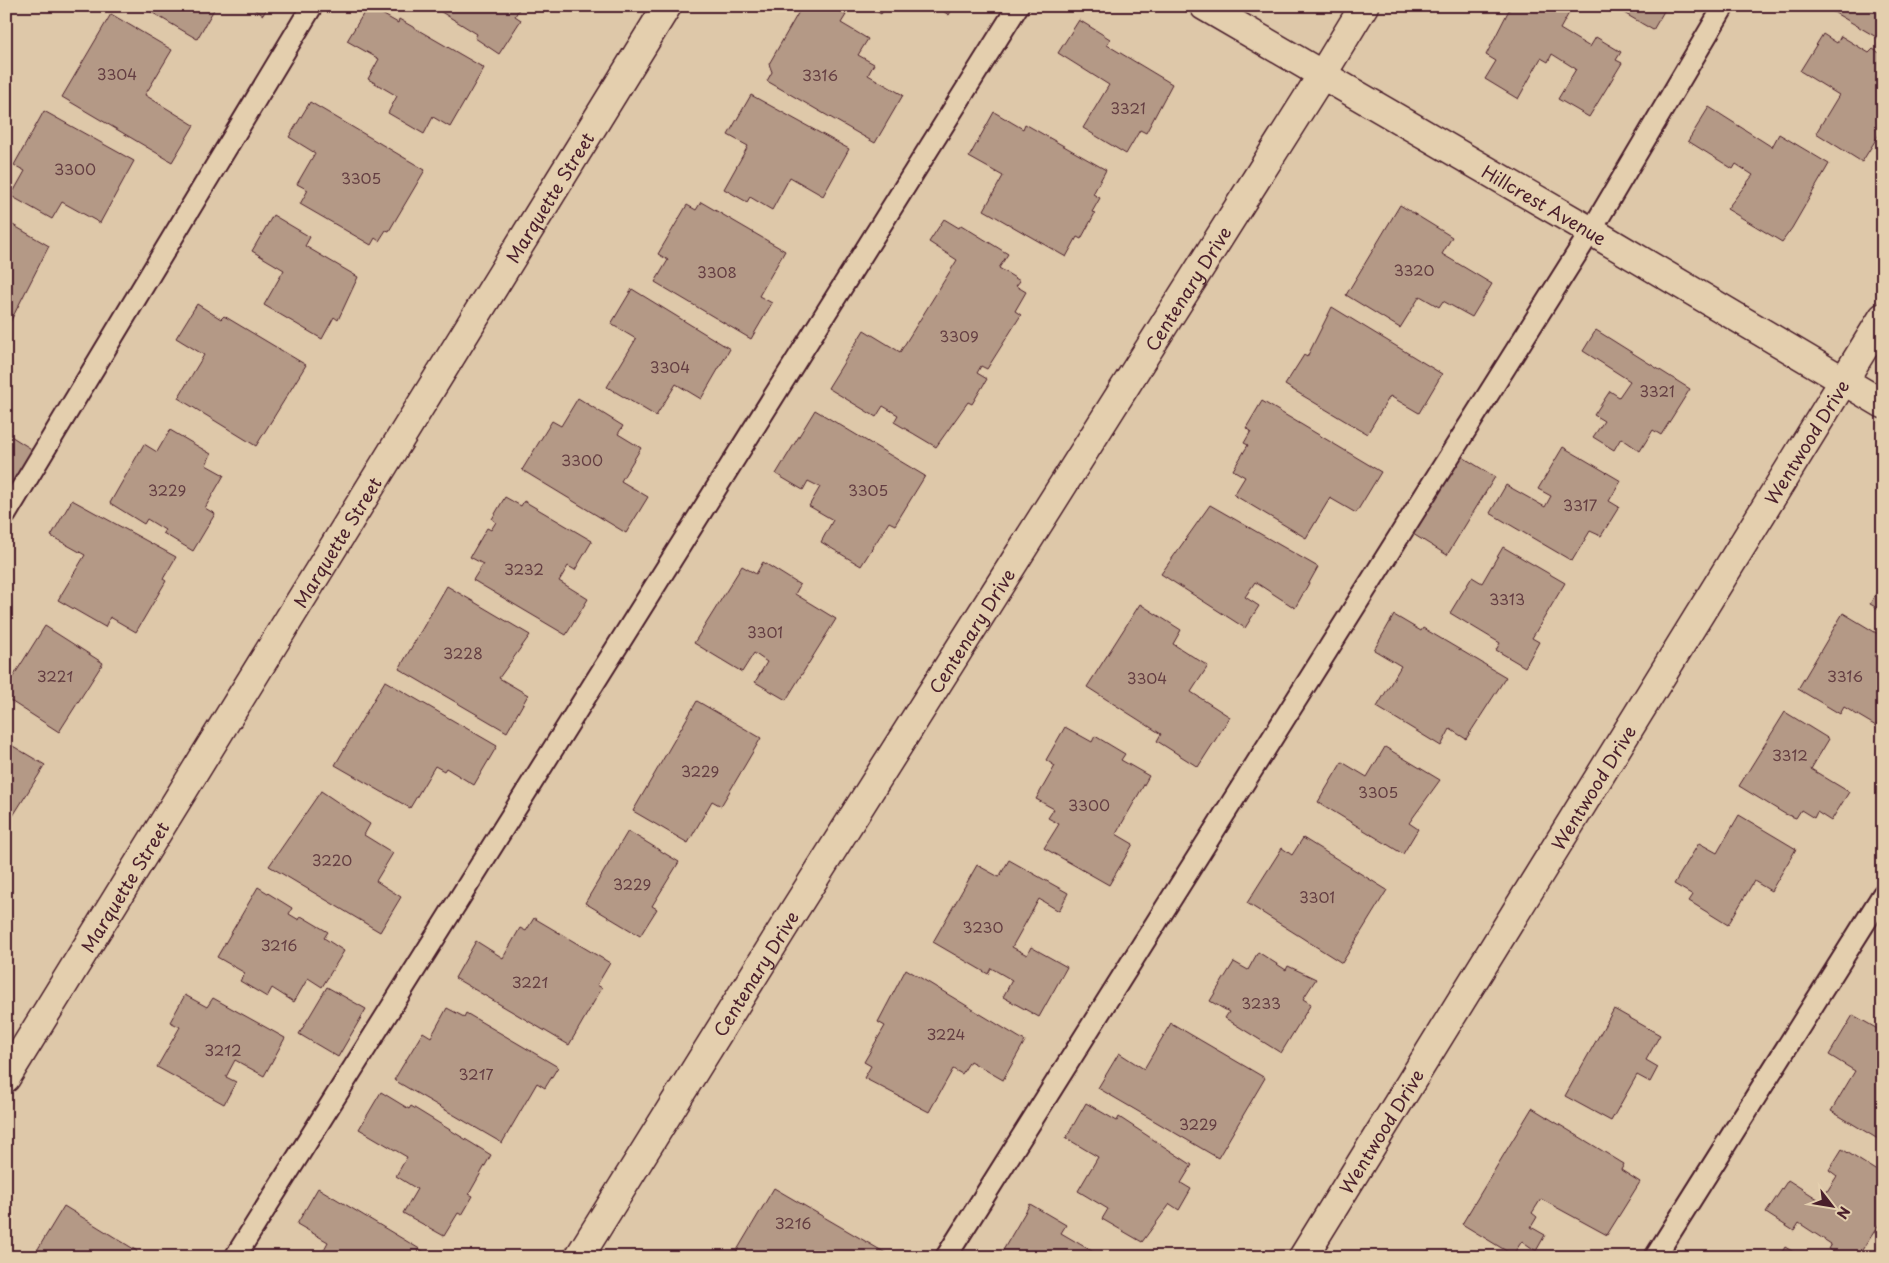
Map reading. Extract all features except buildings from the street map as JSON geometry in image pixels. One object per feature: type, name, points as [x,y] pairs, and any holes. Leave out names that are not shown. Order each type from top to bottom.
[{"type":"street","name":"Marquette Street","points":[[6,1078],[667,6]]},
{"type":"street","name":"Hillcrest Avenue","points":[[1204,6],[1591,231],[1883,404]]},
{"type":"street","name":"Centenary Drive","points":[[579,1257],[800,901],[1364,6]]},
{"type":"street","name":"Wentwood Drive","points":[[1303,1257],[1883,317]]},
{"type":"lane","points":[[6,514],[312,6]]},
{"type":"lane","points":[[235,1257],[1018,6]]},
{"type":"lane","points":[[946,1257],[1591,231],[1724,6]]},
{"type":"lane","points":[[1655,1257],[1883,894]]}]
